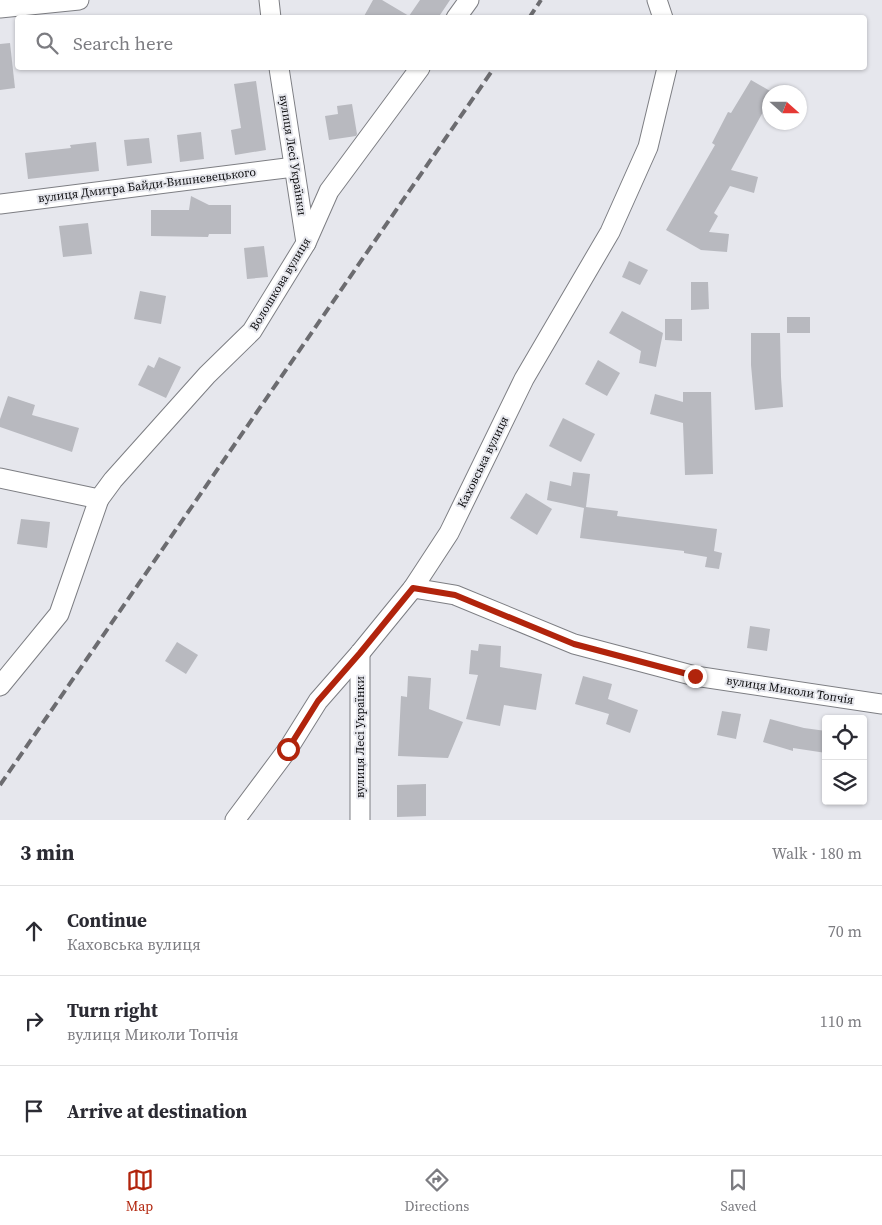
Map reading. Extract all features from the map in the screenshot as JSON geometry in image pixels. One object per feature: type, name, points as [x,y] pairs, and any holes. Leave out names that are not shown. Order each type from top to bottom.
[{"type":"street","points":[[0,8],[79,0]]},
{"type":"street","points":[[269,0],[272,15]]},
{"type":"street","points":[[458,15],[469,0]]},
{"type":"street","points":[[657,0],[662,15]]},
{"type":"street","name":"вулиця Лесі Українки","points":[[279,70],[306,243]]},
{"type":"street","name":"Волошкова вулиця","points":[[99,499],[113,480],[208,375],[252,331],[306,243],[329,191],[419,70]]},
{"type":"street","name":"Каховська вулиця","points":[[235,820],[288,749],[318,701],[413,588],[449,533],[524,379],[610,232],[648,147],[667,70]]},
{"type":"street","name":"вулиця Дмитра Байди-Вишневецького","points":[[0,204],[294,167]]},
{"type":"street","points":[[0,478],[99,499],[59,614],[0,686]]},
{"type":"street","name":"вулиця Миколи Топчія","points":[[413,588],[455,595],[574,644],[695,676],[882,704]]},
{"type":"street","name":"вулиця Лесі Українки","points":[[360,653],[360,820]]},
{"type":"building","points":[[373,0],[382,0],[407,15],[365,15]]},
{"type":"building","points":[[420,0],[450,0],[440,15],[410,15]]},
{"type":"building","points":[[10,43],[15,88],[0,90],[0,44]]},
{"type":"building","points":[[751,80],[762,86],[762,114],[731,170],[758,177],[754,193],[730,186],[714,213],[718,216],[709,232],[729,234],[727,252],[701,250],[666,230],[715,145],[712,143],[728,112],[731,113]]},
{"type":"building","points":[[256,81],[266,150],[235,155],[231,130],[241,128],[234,84]]},
{"type":"building","points":[[352,104],[356,136],[329,140],[325,116],[338,114],[337,106]]},
{"type":"building","points":[[201,132],[204,159],[180,162],[177,135]]},
{"type":"building","points":[[149,138],[152,163],[127,166],[124,140]]},
{"type":"building","points":[[96,142],[99,171],[28,179],[25,153],[71,148],[70,145]]},
{"type":"building","points":[[191,196],[209,205],[231,205],[231,234],[209,234],[208,237],[151,236],[151,210],[189,210]]},
{"type":"building","points":[[88,223],[92,254],[63,257],[59,226]]},
{"type":"building","points":[[264,246],[268,277],[247,279],[244,248]]},
{"type":"building","points":[[629,261],[648,270],[640,285],[622,277]]},
{"type":"building","points":[[691,282],[708,282],[709,309],[691,310]]},
{"type":"building","points":[[140,291],[166,296],[161,324],[134,319]]},
{"type":"building","points":[[622,311],[663,333],[656,367],[639,363],[641,351],[609,333]]},
{"type":"building","points":[[787,317],[810,317],[810,333],[787,333]]},
{"type":"building","points":[[665,319],[682,319],[682,341],[665,340]]},
{"type":"building","points":[[751,333],[780,333],[783,407],[755,410],[751,365]]},
{"type":"building","points":[[159,357],[181,367],[166,398],[138,385],[148,365],[154,368]]},
{"type":"building","points":[[598,360],[620,373],[607,396],[585,384]]},
{"type":"building","points":[[683,392],[711,392],[713,474],[685,475],[683,423],[650,414],[655,394],[683,402]]},
{"type":"building","points":[[8,396],[35,405],[32,415],[79,428],[72,452],[0,427],[0,419]]},
{"type":"building","points":[[563,418],[595,434],[581,462],[549,446]]},
{"type":"building","points":[[573,472],[590,474],[586,507],[618,511],[617,516],[717,529],[714,551],[722,553],[719,569],[705,567],[707,557],[684,553],[684,551],[580,538],[584,508],[547,500],[550,481],[571,486]]},
{"type":"building","points":[[526,493],[552,509],[537,535],[510,518]]},
{"type":"building","points":[[21,519],[50,522],[47,548],[17,544]]},
{"type":"building","points":[[750,626],[770,629],[767,651],[747,648]]},
{"type":"building","points":[[177,642],[198,655],[186,674],[165,661]]},
{"type":"building","points":[[479,644],[501,646],[500,667],[542,674],[536,710],[504,705],[500,726],[466,719],[478,675],[469,674],[471,650],[478,651]]},
{"type":"building","points":[[408,676],[431,678],[429,709],[463,722],[448,758],[398,756],[401,696],[407,697]]},
{"type":"building","points":[[583,676],[612,684],[608,699],[638,710],[630,733],[606,724],[609,714],[575,704]]},
{"type":"building","points":[[722,711],[741,714],[736,739],[717,735]]},
{"type":"building","points":[[770,719],[822,730],[822,752],[793,748],[793,751],[763,742]]},
{"type":"building","points":[[426,784],[426,816],[397,817],[397,785]]},
{"type":"railway","points":[[531,15],[541,0]]},
{"type":"railway","points":[[0,785],[493,70]]},
{"type":"route","points":[[288,749],[318,701],[413,588],[455,595],[574,644],[695,676]]}]
